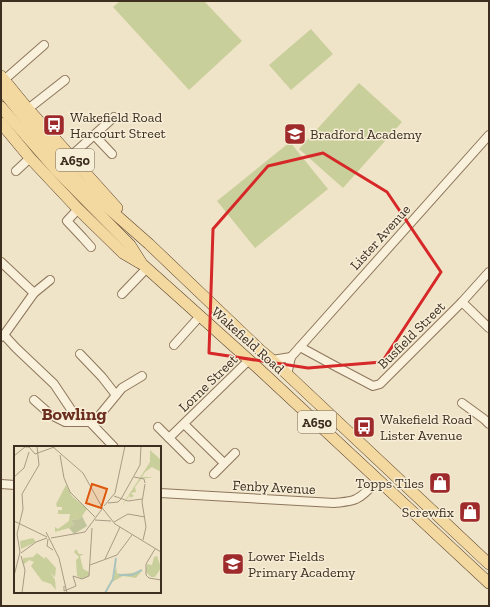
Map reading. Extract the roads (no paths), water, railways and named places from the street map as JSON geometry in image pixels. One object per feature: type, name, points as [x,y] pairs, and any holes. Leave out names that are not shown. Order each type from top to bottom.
[{"type":"main road","name":"A650","points":[[2,81],[149,244]]},
{"type":"main road","name":"Wakefield Road","points":[[2,81],[39,136],[81,184],[149,244],[489,564]]},
{"type":"main road","name":"Wakefield Road","points":[[1,107],[56,170],[130,245],[145,266],[249,360],[489,583]]},
{"type":"main road","points":[[1,123],[30,158],[122,253],[145,266]]},
{"type":"street","points":[[2,81],[44,44]]},
{"type":"street","points":[[28,109],[64,80]]},
{"type":"street","points":[[71,156],[114,117]]},
{"type":"street","points":[[94,135],[112,155]]},
{"type":"street","name":"Lister Avenue","points":[[290,357],[489,135]]},
{"type":"street","points":[[16,171],[30,158]]},
{"type":"street","points":[[78,209],[67,221],[91,247]]},
{"type":"street","points":[[1,262],[34,293]]},
{"type":"street","points":[[122,294],[145,266]]},
{"type":"street","name":"Busfield Street","points":[[300,346],[334,366],[373,386],[380,384],[462,302],[489,272]]},
{"type":"street","points":[[50,280],[34,293],[3,336],[54,384],[74,414],[90,422],[113,446]]},
{"type":"street","points":[[462,302],[489,328]]},
{"type":"street","points":[[174,346],[200,316]]},
{"type":"street","points":[[80,354],[102,377],[116,395]]},
{"type":"street","points":[[272,360],[290,357],[287,375]]},
{"type":"street","name":"Lorne Street","points":[[169,438],[249,360]]},
{"type":"street","points":[[34,400],[51,415],[65,422],[90,422],[99,416],[122,388],[142,376]]},
{"type":"street","points":[[462,403],[489,424]]},
{"type":"street","name":"Lorne Street","points":[[184,424],[224,464]]},
{"type":"street","points":[[158,428],[190,459]]},
{"type":"street","points":[[214,474],[235,452]]},
{"type":"street","name":"Fenby Avenue","points":[[161,493],[334,503],[347,502],[357,499],[378,479]]},
{"type":"street","points":[[1,484],[14,485]]},
{"type":"place","name":"Wakefield Road Harcourt Street","points":[[54,125]]},
{"type":"place","name":"Bradford Academy","points":[[295,134]]},
{"type":"place","name":"Wakefield Road Lister Avenue","points":[[364,427]]},
{"type":"place","name":"Topps Tiles","points":[[440,483]]},
{"type":"place","name":"Screwfix","points":[[470,512]]},
{"type":"place","name":"Lower Fields Primary Academy","points":[[233,564]]},
{"type":"district","name":"Bowling","points":[[74,414]]}]
